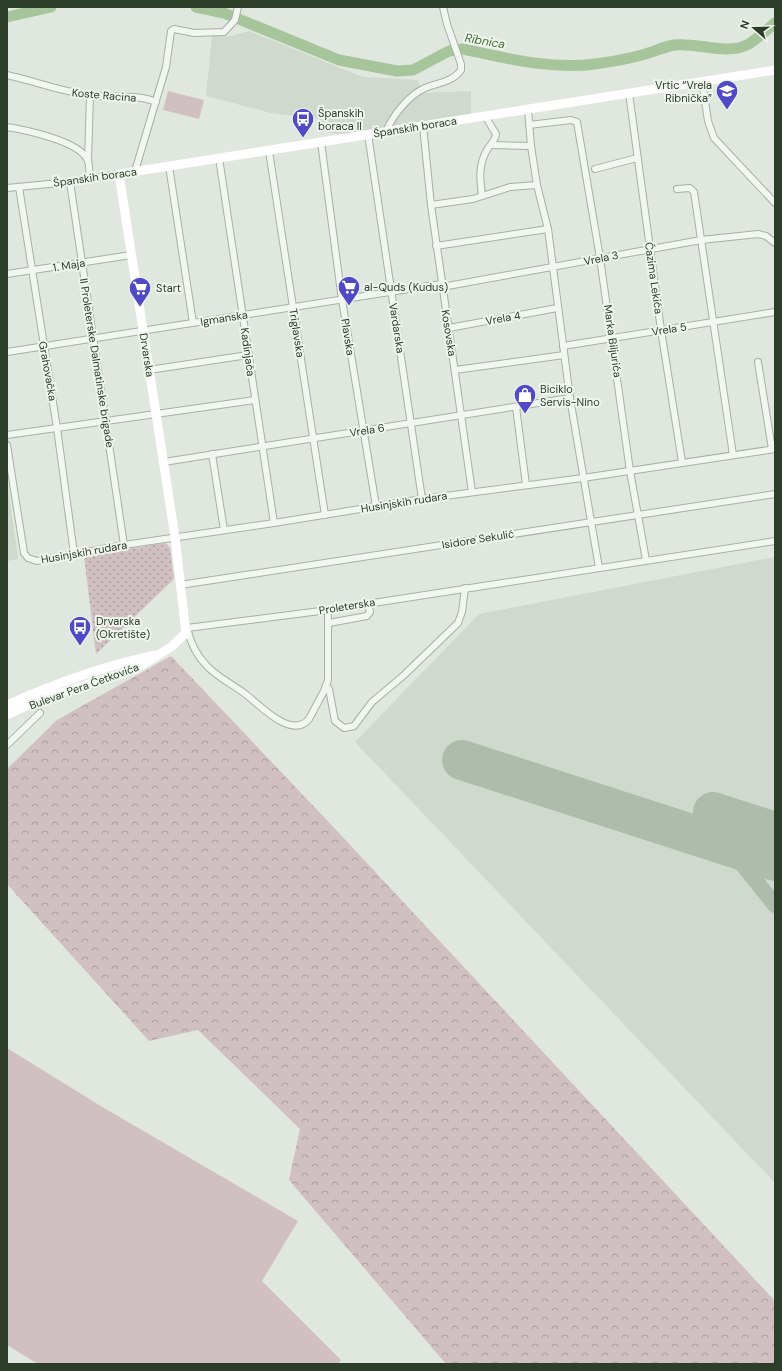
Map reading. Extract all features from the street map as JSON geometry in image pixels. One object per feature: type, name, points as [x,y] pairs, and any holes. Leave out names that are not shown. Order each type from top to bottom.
[{"type":"main road","name":"Španskih boraca","points":[[119,174],[775,70]]},
{"type":"main road","name":"Drvarska","points":[[119,174],[175,537]]},
{"type":"main road","points":[[175,537],[180,585],[187,628]]},
{"type":"main road","name":"Bulevar Pera Ćetkovića","points":[[7,715],[39,700],[136,669],[182,638],[186,634],[187,628]]},
{"type":"main road","name":"Bulevar Pera Ćetkovića","points":[[7,705],[36,692],[95,671],[130,660],[160,654]]},
{"type":"street","points":[[386,132],[394,117],[416,94],[423,89],[447,81],[459,73],[462,66],[443,7]]},
{"type":"street","points":[[135,171],[166,67],[171,31],[174,29],[194,33],[224,32],[235,20],[238,9]]},
{"type":"street","name":"Koste Racina","points":[[7,75],[60,91],[90,96],[142,98],[156,102]]},
{"type":"street","points":[[702,81],[708,121],[714,138],[775,203]]},
{"type":"street","name":"Ćazima Lekića","points":[[628,93],[661,330],[682,462]]},
{"type":"street","points":[[90,96],[88,160],[90,178]]},
{"type":"street","points":[[528,109],[531,146],[537,185],[548,229],[557,308],[570,398],[599,568]]},
{"type":"street","points":[[482,196],[480,170],[484,155],[496,134],[485,116]]},
{"type":"street","name":"Marka Biljurića","points":[[529,124],[571,120],[577,122],[613,338],[630,471],[646,560]]},
{"type":"street","name":"Kosovska","points":[[423,126],[436,246],[462,415],[472,492]]},
{"type":"street","points":[[7,127],[47,135],[81,151],[88,160]]},
{"type":"street","name":"Vardarska","points":[[368,134],[412,423],[422,499]]},
{"type":"street","name":"Plavska","points":[[320,142],[342,300],[376,506]]},
{"type":"street","points":[[491,145],[531,146]]},
{"type":"street","name":"Triglavska","points":[[269,151],[325,515]]},
{"type":"street","name":"Kadinjača","points":[[219,158],[274,523]]},
{"type":"street","points":[[595,169],[637,158]]},
{"type":"street","points":[[169,166],[193,323]]},
{"type":"street","name":"Španskih boraca","points":[[7,188],[70,182],[119,174]]},
{"type":"street","name":"II Proleterske Dalmatinske brigade","points":[[70,182],[124,544]]},
{"type":"street","points":[[431,205],[482,196],[510,187],[537,185]]},
{"type":"street","name":"Grahovačka","points":[[19,187],[57,428],[74,554]]},
{"type":"street","points":[[677,190],[690,188],[694,192],[733,455]]},
{"type":"street","points":[[436,246],[548,229]]},
{"type":"street","name":"Vrela 3","points":[[442,286],[552,268],[701,240],[761,235],[768,237],[775,243]]},
{"type":"street","name":"1. Maja","points":[[7,274],[131,255]]},
{"type":"street","name":"Igmanska","points":[[7,352],[293,307],[442,286]]},
{"type":"street","name":"Vrela 4","points":[[449,328],[557,308]]},
{"type":"street","name":"Vrela 5","points":[[563,346],[775,312]]},
{"type":"street","points":[[149,370],[248,355]]},
{"type":"street","points":[[455,370],[564,355]]},
{"type":"street","points":[[758,362],[773,449]]},
{"type":"street","name":"Vrela 6","points":[[164,462],[570,398]]},
{"type":"street","points":[[7,435],[255,400]]},
{"type":"street","points":[[516,407],[526,485]]},
{"type":"street","name":"Husinjskih rudara","points":[[7,445],[24,553],[33,560],[46,560],[124,544],[274,523],[422,499],[583,478],[773,449]]},
{"type":"street","points":[[212,454],[224,530]]},
{"type":"street","name":"Isidore Sekulić","points":[[180,585],[775,494]]},
{"type":"street","name":"Proleterska","points":[[187,628],[328,610],[775,541]]},
{"type":"street","points":[[326,686],[329,689],[336,721],[344,728],[354,726],[372,702],[403,676],[458,623],[462,612],[465,588]]},
{"type":"street","points":[[329,623],[367,616],[370,612],[368,603]]},
{"type":"street","points":[[187,628],[197,653],[208,668],[246,693],[271,716],[284,723],[292,724],[306,722],[315,710],[326,686],[329,623],[328,610]]},
{"type":"street","points":[[7,745],[40,714]]},
{"type":"shaded area","points":[[249,31],[363,77],[417,80],[424,93],[471,91],[471,116],[344,135],[323,131],[320,119],[271,113],[206,96],[212,35],[231,36]]},
{"type":"shaded area","points":[[7,479],[18,559],[7,561]]},
{"type":"shaded area","points":[[775,557],[775,1183],[355,742],[479,614]]},
{"type":"green space","points":[[168,91],[204,100],[199,119],[163,110]]},
{"type":"green space","points":[[166,543],[170,548],[174,579],[96,654],[84,556]]},
{"type":"green space","points":[[171,656],[338,832],[775,1301],[775,1364],[446,1364],[289,1180],[300,1129],[198,1030],[149,1041],[7,884],[7,769],[57,720]]},
{"type":"green space","points":[[7,1048],[104,1108],[298,1221],[262,1281],[341,1360],[338,1364],[38,1364],[7,1345]]},
{"type":"waterway","name":"Ribnica","points":[[7,17],[51,7]]},
{"type":"waterway","name":"Ribnica","points":[[196,7],[224,13],[339,60],[397,71],[413,70],[449,51],[463,49],[528,62],[562,65],[601,63],[630,58],[674,45],[693,45],[731,49],[749,44],[775,23]]},
{"type":"taxiway","points":[[723,844],[735,855],[775,905]]},
{"type":"taxiway","points":[[746,868],[749,859],[756,855]]},
{"type":"runway","points":[[462,760],[775,861]]},
{"type":"runway","points":[[713,812],[775,832]]},
{"type":"place","name":"Vrtic “Vrela Ribnička”","points":[[727,110]]},
{"type":"place","name":"Španskih boraca II","points":[[303,138]]},
{"type":"place","name":"al-Quds (Kudus)","points":[[349,306]]},
{"type":"place","name":"Start","points":[[140,308]]},
{"type":"place","name":"Biciklo Servis-Nino","points":[[525,414]]},
{"type":"place","name":"Drvarska (Okretište)","points":[[80,646]]}]
